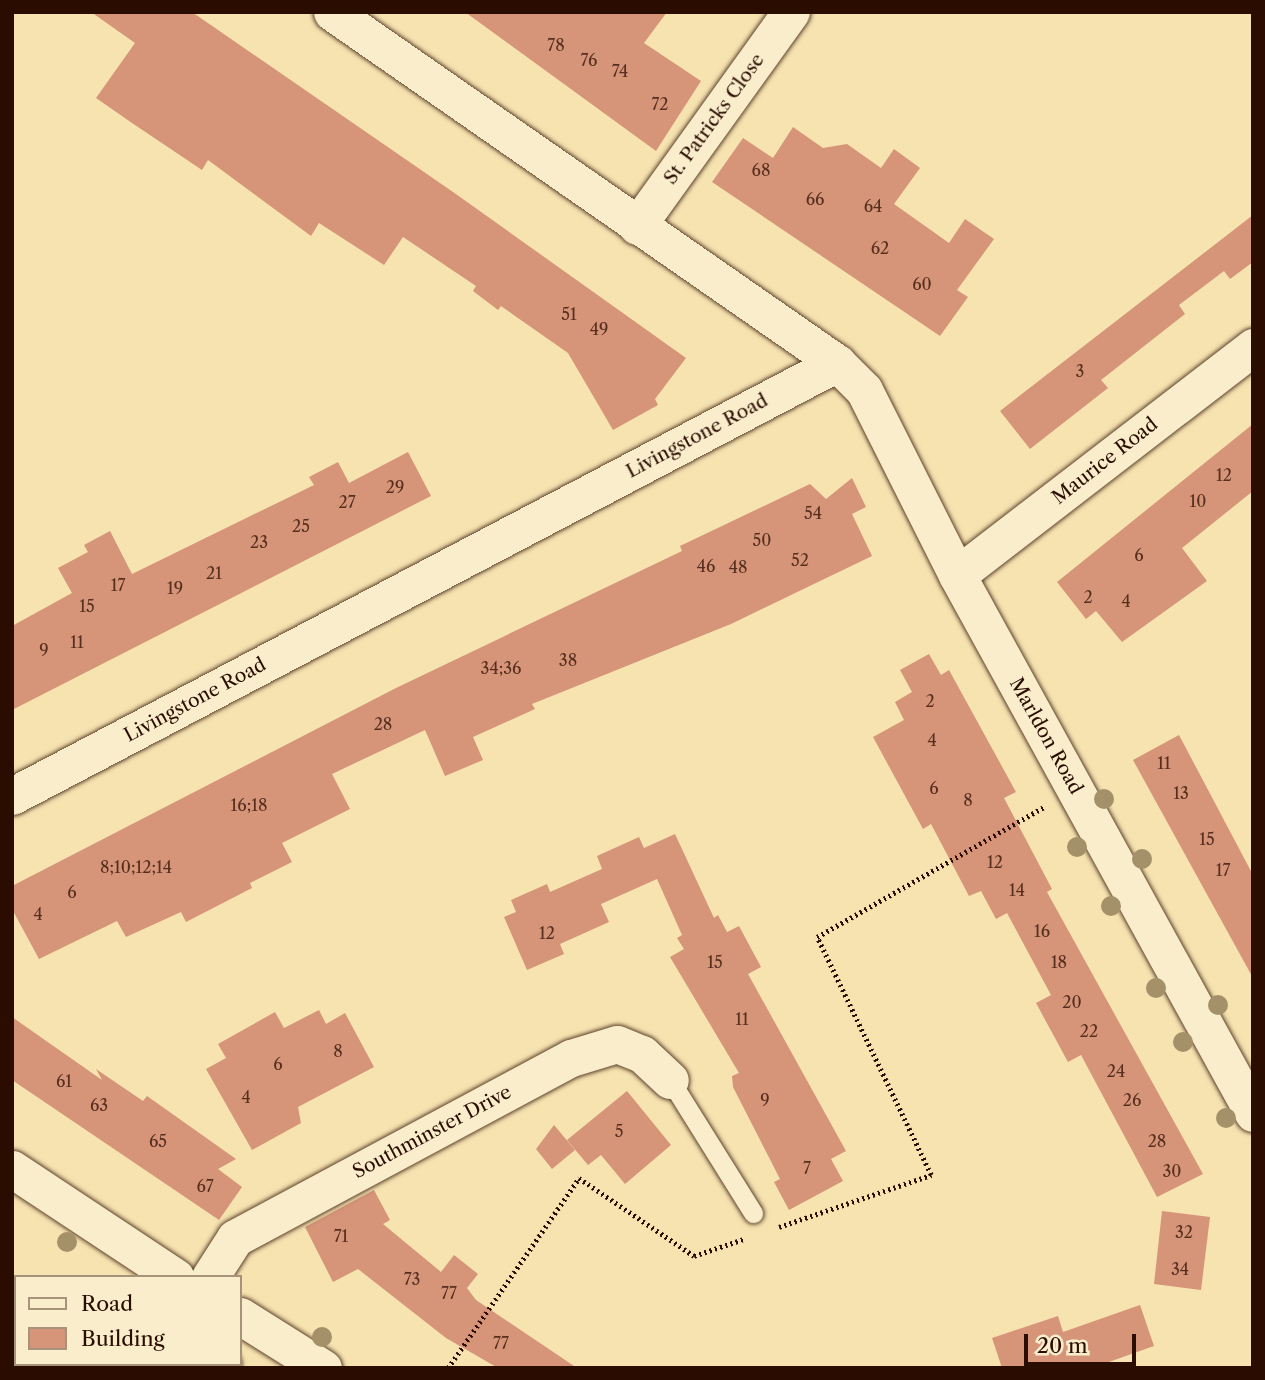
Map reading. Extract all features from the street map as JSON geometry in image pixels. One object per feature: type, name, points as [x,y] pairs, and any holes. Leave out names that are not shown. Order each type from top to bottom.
[{"type":"street","points":[[332,12],[836,363]]},
{"type":"street","name":"St. Patricks Close","points":[[637,226],[791,12]]},
{"type":"street","name":"Maurice Road","points":[[957,575],[1253,347]]},
{"type":"street","name":"Marldon Road","points":[[836,363],[864,390],[957,575],[1253,1113]]},
{"type":"street","name":"Livingstone Road","points":[[12,796],[836,363]]},
{"type":"street","name":"Southminster Drive","points":[[211,1275],[234,1238],[571,1058],[617,1044],[642,1054],[670,1080]]},
{"type":"street","points":[[12,1169],[172,1275]]},
{"type":"street","points":[[245,1329],[323,1368]]},
{"type":"lane","points":[[670,1080],[753,1213]]},
{"type":"path","points":[[773,1229],[931,1175],[817,937],[1075,789]]},
{"type":"path","points":[[448,1368],[579,1178],[694,1256],[747,1238]]},
{"type":"building","points":[[91,12],[192,12],[453,192],[686,358],[655,399],[658,405],[613,430],[568,353],[501,306],[498,310],[473,291],[476,286],[403,237],[384,265],[319,223],[311,236],[208,160],[202,170],[132,123],[96,98],[135,43]]},
{"type":"building","points":[[465,12],[667,12],[644,43],[701,81],[656,151]]},
{"type":"building","points":[[793,127],[823,148],[847,144],[881,168],[894,149],[920,168],[894,204],[949,243],[965,219],[994,239],[957,290],[968,297],[940,336],[712,182],[743,138],[773,158]]},
{"type":"building","points":[[1253,215],[1253,262],[1230,279],[1224,271],[1179,305],[1185,314],[1101,380],[1108,388],[1030,449],[1000,411]]},
{"type":"building","points":[[1253,424],[1253,491],[1182,548],[1207,581],[1122,642],[1096,611],[1086,619],[1057,582]]},
{"type":"building","points":[[408,452],[431,496],[12,710],[12,626],[72,593],[58,568],[88,552],[84,545],[110,531],[132,574],[314,485],[309,477],[338,462],[349,483]]},
{"type":"building","points":[[852,478],[866,507],[852,514],[872,556],[731,624],[532,704],[535,709],[473,737],[483,760],[445,776],[425,730],[332,774],[350,809],[282,843],[292,862],[250,883],[252,888],[186,922],[181,912],[126,937],[117,921],[39,959],[12,909],[12,886],[396,688],[682,551],[680,546],[810,484],[826,499]]},
{"type":"building","points":[[929,654],[941,675],[949,670],[1016,792],[1004,798],[1052,889],[1047,892],[1203,1174],[1157,1197],[1081,1055],[1068,1062],[1036,1003],[1051,995],[1007,913],[996,919],[981,891],[969,896],[931,824],[923,829],[873,737],[904,720],[895,702],[912,692],[900,670]]},
{"type":"building","points":[[1179,735],[1253,875],[1253,978],[1133,760]]},
{"type":"building","points":[[675,834],[714,918],[718,915],[727,932],[739,926],[761,967],[748,974],[846,1151],[831,1159],[843,1181],[789,1210],[774,1182],[780,1179],[733,1087],[732,1076],[739,1073],[670,957],[684,949],[677,938],[682,935],[657,879],[601,904],[609,922],[560,944],[564,954],[527,970],[504,917],[516,912],[511,900],[547,884],[550,892],[602,869],[597,856],[639,837],[644,848]]},
{"type":"building","points":[[319,1010],[326,1024],[345,1013],[374,1067],[298,1107],[301,1123],[252,1150],[206,1069],[226,1058],[218,1044],[275,1012],[284,1028]]},
{"type":"building","points":[[12,1017],[102,1080],[96,1069],[143,1101],[147,1096],[236,1159],[218,1169],[242,1187],[219,1220],[12,1080]]},
{"type":"building","points":[[627,1091],[671,1145],[625,1184],[601,1155],[588,1165],[567,1140]]},
{"type":"building","points":[[554,1125],[575,1150],[552,1169],[536,1149]]},
{"type":"building","points":[[374,1190],[390,1220],[383,1224],[441,1272],[454,1255],[478,1274],[467,1288],[476,1300],[577,1368],[498,1368],[446,1338],[358,1269],[333,1282],[305,1227]]},
{"type":"building","points":[[1162,1211],[1210,1217],[1201,1290],[1154,1284]]},
{"type":"building","points":[[1140,1305],[1154,1346],[1092,1368],[1002,1368],[992,1338],[1058,1316],[1063,1332]]}]
